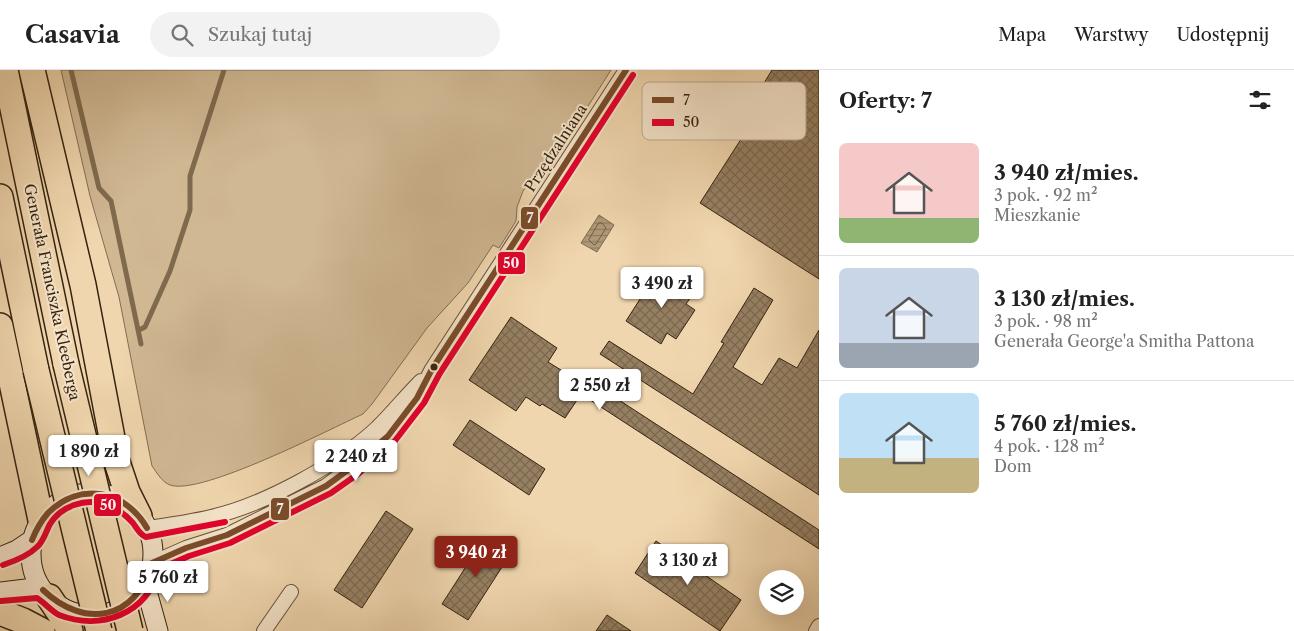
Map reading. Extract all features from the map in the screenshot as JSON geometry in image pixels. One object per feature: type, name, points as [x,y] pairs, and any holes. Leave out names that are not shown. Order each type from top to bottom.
[{"type":"highway","name":"Generała Franciszka Kleeberga","points":[[5,70],[66,364],[130,631]]},
{"type":"highway","points":[[32,70],[83,285],[116,459],[127,492],[143,522]]},
{"type":"highway","name":"Generała Franciszka Kleeberga","points":[[0,197],[36,370],[99,631]]},
{"type":"highway","points":[[0,326],[37,530]]},
{"type":"highway","points":[[46,594],[70,631]]},
{"type":"highway","points":[[0,612],[42,631]]},
{"type":"street","name":"Przędzalniana","points":[[152,564],[186,548],[227,535],[326,486],[352,467],[388,436],[417,398],[432,369],[626,70]]},
{"type":"street","name":"Przędzalniana","points":[[143,522],[212,517],[279,491],[312,474],[338,459],[377,427],[432,369]]},
{"type":"street","points":[[0,557],[17,550],[37,530],[52,508],[59,503],[81,494],[98,493],[128,504],[143,522],[152,546],[152,564],[145,584],[136,596],[123,606],[108,613],[92,615],[76,613],[62,607],[46,594],[33,571],[31,550],[37,530]]},
{"type":"street","points":[[145,584],[158,631]]},
{"type":"street","points":[[0,592],[26,589],[46,594]]},
{"type":"street","points":[[264,631],[291,592]]},
{"type":"street","points":[[816,631],[819,626]]},
{"type":"shaded area","points":[[61,70],[611,70],[555,158],[536,175],[523,191],[517,207],[516,221],[499,248],[493,245],[468,283],[427,328],[363,414],[266,459],[209,481],[186,486],[167,484],[152,466],[119,297],[90,196]]},
{"type":"water","points":[[599,215],[614,225],[597,252],[581,243]]},
{"type":"building","points":[[772,70],[819,70],[819,279],[700,203],[740,140],[806,140],[806,82],[765,82]]},
{"type":"building","points":[[658,271],[693,294],[686,304],[695,310],[676,339],[667,333],[661,344],[626,321]]},
{"type":"building","points":[[754,288],[773,300],[733,367],[762,385],[779,358],[797,368],[819,330],[819,495],[600,354],[609,341],[693,394],[724,343],[721,342]]},
{"type":"building","points":[[511,317],[557,348],[548,362],[582,383],[585,378],[819,530],[819,549],[581,394],[565,418],[526,397],[516,411],[469,380]]},
{"type":"building","points":[[470,420],[545,469],[529,495],[453,445]]},
{"type":"building","points":[[386,511],[413,529],[362,608],[334,590]]},
{"type":"building","points":[[485,537],[511,553],[468,620],[442,604]]},
{"type":"building","points":[[656,541],[741,600],[720,631],[635,573]]},
{"type":"building","points":[[607,615],[631,631],[596,631]]},
{"type":"waterway","points":[[71,70],[99,188],[111,201],[141,344]]},
{"type":"waterway","points":[[139,330],[145,327],[170,271],[190,210],[190,176],[224,70]]},
{"type":"transit line","name":"7","points":[[152,563],[186,548],[227,535],[326,486],[352,467],[388,436],[417,398],[432,369],[626,70]]},
{"type":"transit line","name":"50","points":[[1,601],[37,598],[59,615],[91,621],[120,615],[133,608],[144,597],[153,585],[159,569],[189,556],[230,543],[331,493],[358,474],[394,442],[424,403],[440,373],[633,75]]},
{"type":"transit line","name":"7","points":[[32,540],[48,513],[61,503],[74,497],[88,494],[101,494],[127,505],[138,515],[147,528]]},
{"type":"transit line","name":"50","points":[[3,565],[21,558],[33,550],[39,545],[50,524],[60,512],[81,503],[97,502],[116,509],[127,517],[140,533],[146,537],[225,522]]},
{"type":"transit line","name":"7","points":[[43,590],[59,602],[75,610],[91,614],[107,613],[121,607],[134,597],[144,582],[152,563]]}]
